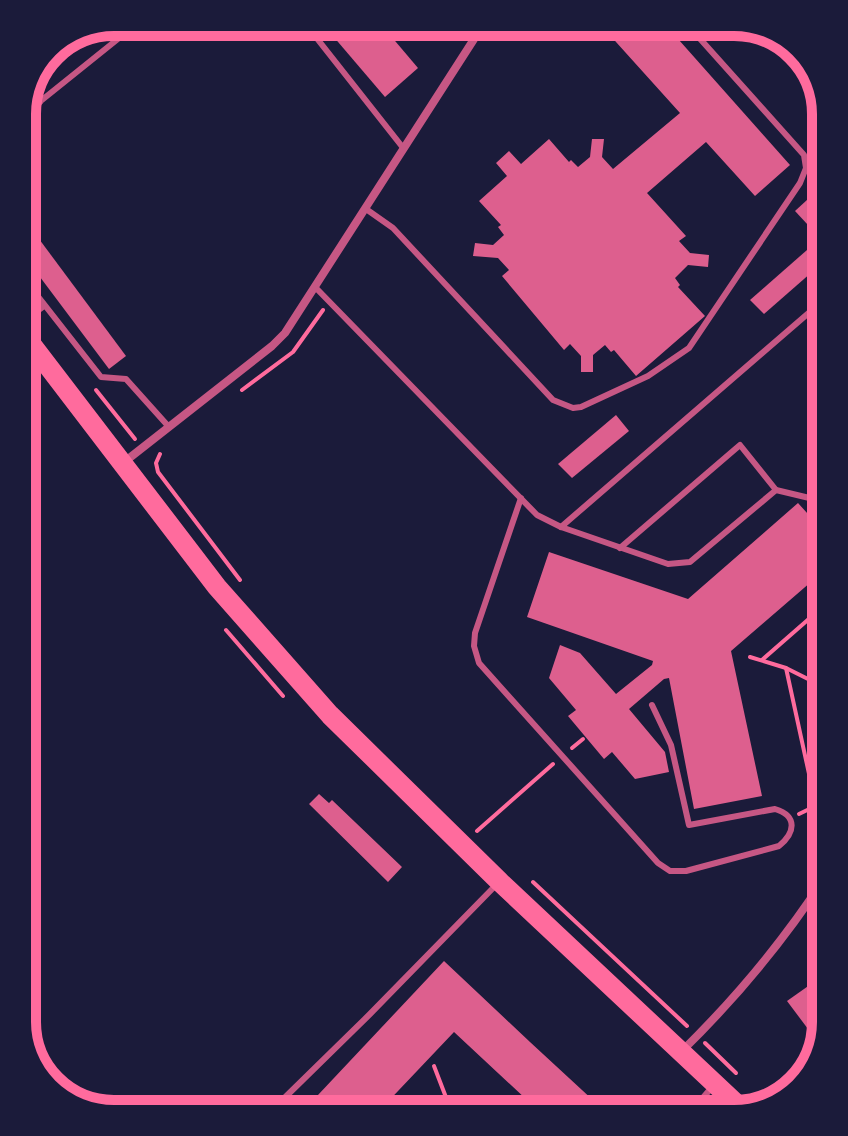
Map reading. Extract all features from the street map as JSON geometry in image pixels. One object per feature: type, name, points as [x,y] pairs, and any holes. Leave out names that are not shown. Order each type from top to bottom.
[{"type":"main road","points":[[36,350],[217,587],[330,715],[500,882],[732,1100]]},
{"type":"street","points":[[123,463],[272,346],[295,320],[476,36]]},
{"type":"street","points":[[680,1052],[764,960],[812,898]]},
{"type":"lane","points":[[37,104],[122,36]]},
{"type":"lane","points":[[315,36],[404,149]]},
{"type":"lane","points":[[366,209],[393,228],[553,400],[573,408],[581,407],[648,376],[689,348],[800,183],[806,168],[804,155],[698,36]]},
{"type":"lane","points":[[316,288],[537,515],[561,527],[668,564],[690,562],[776,490]]},
{"type":"lane","points":[[36,295],[101,377],[126,379],[169,427]]},
{"type":"lane","points":[[36,312],[44,306]]},
{"type":"lane","points":[[561,527],[812,310]]},
{"type":"lane","points":[[620,548],[740,445],[776,490],[812,499]]},
{"type":"lane","points":[[521,498],[475,633],[474,646],[479,663],[658,863],[670,871],[686,871],[779,846],[789,838],[793,829],[791,818],[786,812],[775,809],[689,825],[671,745],[652,705]]},
{"type":"lane","points":[[282,1100],[500,882]]},
{"type":"lane","points":[[701,1100],[715,1084]]},
{"type":"path","points":[[234,396],[293,352],[329,301]]},
{"type":"path","points":[[163,449],[156,463],[158,472],[240,580]]},
{"type":"path","points":[[762,660],[812,616]]},
{"type":"path","points":[[750,657],[812,678]]},
{"type":"path","points":[[786,668],[812,788]]},
{"type":"path","points":[[477,831],[563,756]]},
{"type":"path","points":[[791,818],[812,808]]},
{"type":"path","points":[[524,874],[740,1077]]},
{"type":"path","points":[[434,1066],[447,1100]]},
{"type":"path","points":[[750,1087],[759,1096]]},
{"type":"building","points":[[333,36],[391,36],[418,68],[385,97]]},
{"type":"building","points":[[611,36],[675,36],[790,165],[755,196],[706,142],[647,193],[686,236],[679,241],[690,253],[709,255],[708,267],[688,265],[675,278],[680,285],[678,287],[705,316],[636,376],[614,350],[611,352],[605,345],[593,355],[593,372],[581,372],[581,356],[570,344],[564,350],[502,276],[509,270],[498,258],[473,256],[475,243],[493,245],[504,235],[498,227],[501,225],[479,201],[507,176],[496,163],[509,151],[521,164],[549,139],[569,162],[571,160],[578,167],[590,157],[592,139],[604,139],[602,157],[613,169],[680,113]]},
{"type":"building","points":[[812,195],[812,221],[808,225],[795,211]]},
{"type":"building","points":[[36,235],[126,356],[109,369],[36,272]]},
{"type":"building","points":[[807,250],[812,256],[812,272],[764,314],[750,300]]},
{"type":"building","points":[[616,415],[629,431],[572,478],[558,464]]},
{"type":"building","points":[[798,503],[812,518],[812,581],[731,651],[762,796],[694,809],[669,678],[629,709],[665,752],[669,772],[635,779],[612,752],[604,759],[568,716],[576,710],[549,678],[560,645],[580,653],[616,694],[653,661],[527,617],[549,552],[688,599]]},
{"type":"building","points":[[319,794],[329,803],[332,800],[402,867],[388,882],[309,804]]},
{"type":"building","points":[[444,961],[593,1100],[527,1100],[454,1032],[389,1100],[313,1100]]},
{"type":"building","points":[[812,983],[811,1033],[787,1001]]}]
